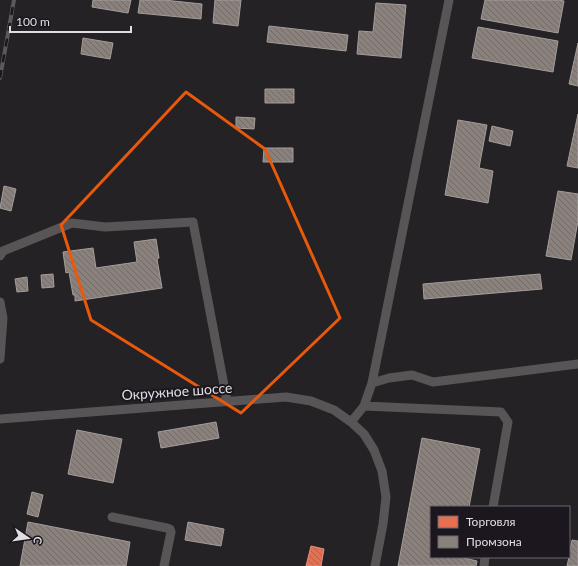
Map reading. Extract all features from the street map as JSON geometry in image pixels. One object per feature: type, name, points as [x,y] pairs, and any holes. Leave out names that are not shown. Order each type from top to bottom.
[{"type":"street","points":[[351,422],[364,406],[372,383],[448,0]]},
{"type":"street","points":[[0,256],[3,251],[72,223],[105,227],[194,222],[227,401]]},
{"type":"street","points":[[0,302],[3,318],[0,359]]},
{"type":"street","points":[[372,383],[389,378],[412,375],[433,382],[578,364]]},
{"type":"street","name":"Окружное шоссе","points":[[0,419],[286,397],[311,401],[334,410],[351,422],[364,434],[374,450],[382,471],[386,497],[383,524],[375,566]]},
{"type":"street","points":[[364,406],[501,412],[508,422],[493,506]]},
{"type":"street","points":[[112,517],[170,529],[171,532],[164,566]]},
{"type":"highlighted area","points":[[186,92],[265,149],[340,318],[241,413],[91,320],[61,225]]},
{"type":"building: Торговля","points":[[311,546],[324,549],[321,566],[306,566]]},
{"type":"building: Промзона","points":[[93,0],[131,0],[128,13],[92,7]]},
{"type":"building: Промзона","points":[[140,0],[164,0],[202,4],[201,19],[138,13]]},
{"type":"building: Промзона","points":[[215,0],[241,0],[238,26],[213,23]]},
{"type":"building: Промзона","points":[[485,0],[564,1],[558,33],[481,19]]},
{"type":"building: Промзона","points":[[376,3],[406,5],[401,58],[357,54],[359,31],[373,32]]},
{"type":"building: Промзона","points":[[269,26],[348,35],[346,51],[267,42]]},
{"type":"building: Промзона","points":[[478,27],[558,41],[553,72],[472,58]]},
{"type":"building: Промзона","points":[[83,38],[113,43],[110,59],[81,54]]},
{"type":"building: Промзона","points":[[578,43],[578,86],[569,84]]},
{"type":"building: Промзона","points":[[265,89],[294,89],[294,103],[265,103]]},
{"type":"building: Промзона","points":[[578,114],[578,168],[567,166]]},
{"type":"building: Промзона","points":[[236,117],[255,118],[254,129],[236,128]]},
{"type":"building: Промзона","points":[[458,120],[487,125],[479,168],[493,171],[488,203],[445,195]]},
{"type":"building: Промзона","points":[[492,126],[513,131],[510,146],[489,141]]},
{"type":"building: Промзона","points":[[264,148],[293,148],[293,162],[263,162]]},
{"type":"building: Промзона","points":[[4,186],[16,189],[11,211],[0,208]]},
{"type":"building: Промзона","points":[[558,191],[578,194],[578,221],[571,260],[546,256]]},
{"type":"building: Промзона","points":[[156,239],[159,258],[157,259],[162,288],[75,301],[75,295],[73,295],[69,272],[66,273],[63,252],[93,248],[96,268],[137,262],[134,242]]},
{"type":"building: Промзона","points":[[53,274],[54,287],[42,288],[41,275]]},
{"type":"building: Промзона","points":[[540,274],[542,289],[424,299],[423,284]]},
{"type":"building: Промзона","points":[[27,277],[28,291],[17,292],[15,279]]},
{"type":"building: Промзона","points":[[216,422],[219,438],[161,448],[158,432]]},
{"type":"building: Промзона","points":[[77,430],[122,439],[113,483],[68,474]]},
{"type":"building: Промзона","points":[[422,438],[480,449],[469,506],[430,506],[430,558],[464,558],[477,561],[476,566],[398,566]]},
{"type":"building: Промзона","points":[[32,492],[43,495],[38,517],[27,514]]},
{"type":"building: Промзона","points":[[28,522],[130,542],[126,566],[20,566]]},
{"type":"building: Промзона","points":[[188,522],[224,529],[221,546],[185,540]]},
{"type":"building: Промзона","points":[[572,540],[578,541],[578,566],[567,566],[570,558]]},
{"type":"railway","points":[[0,78],[14,0]]}]
